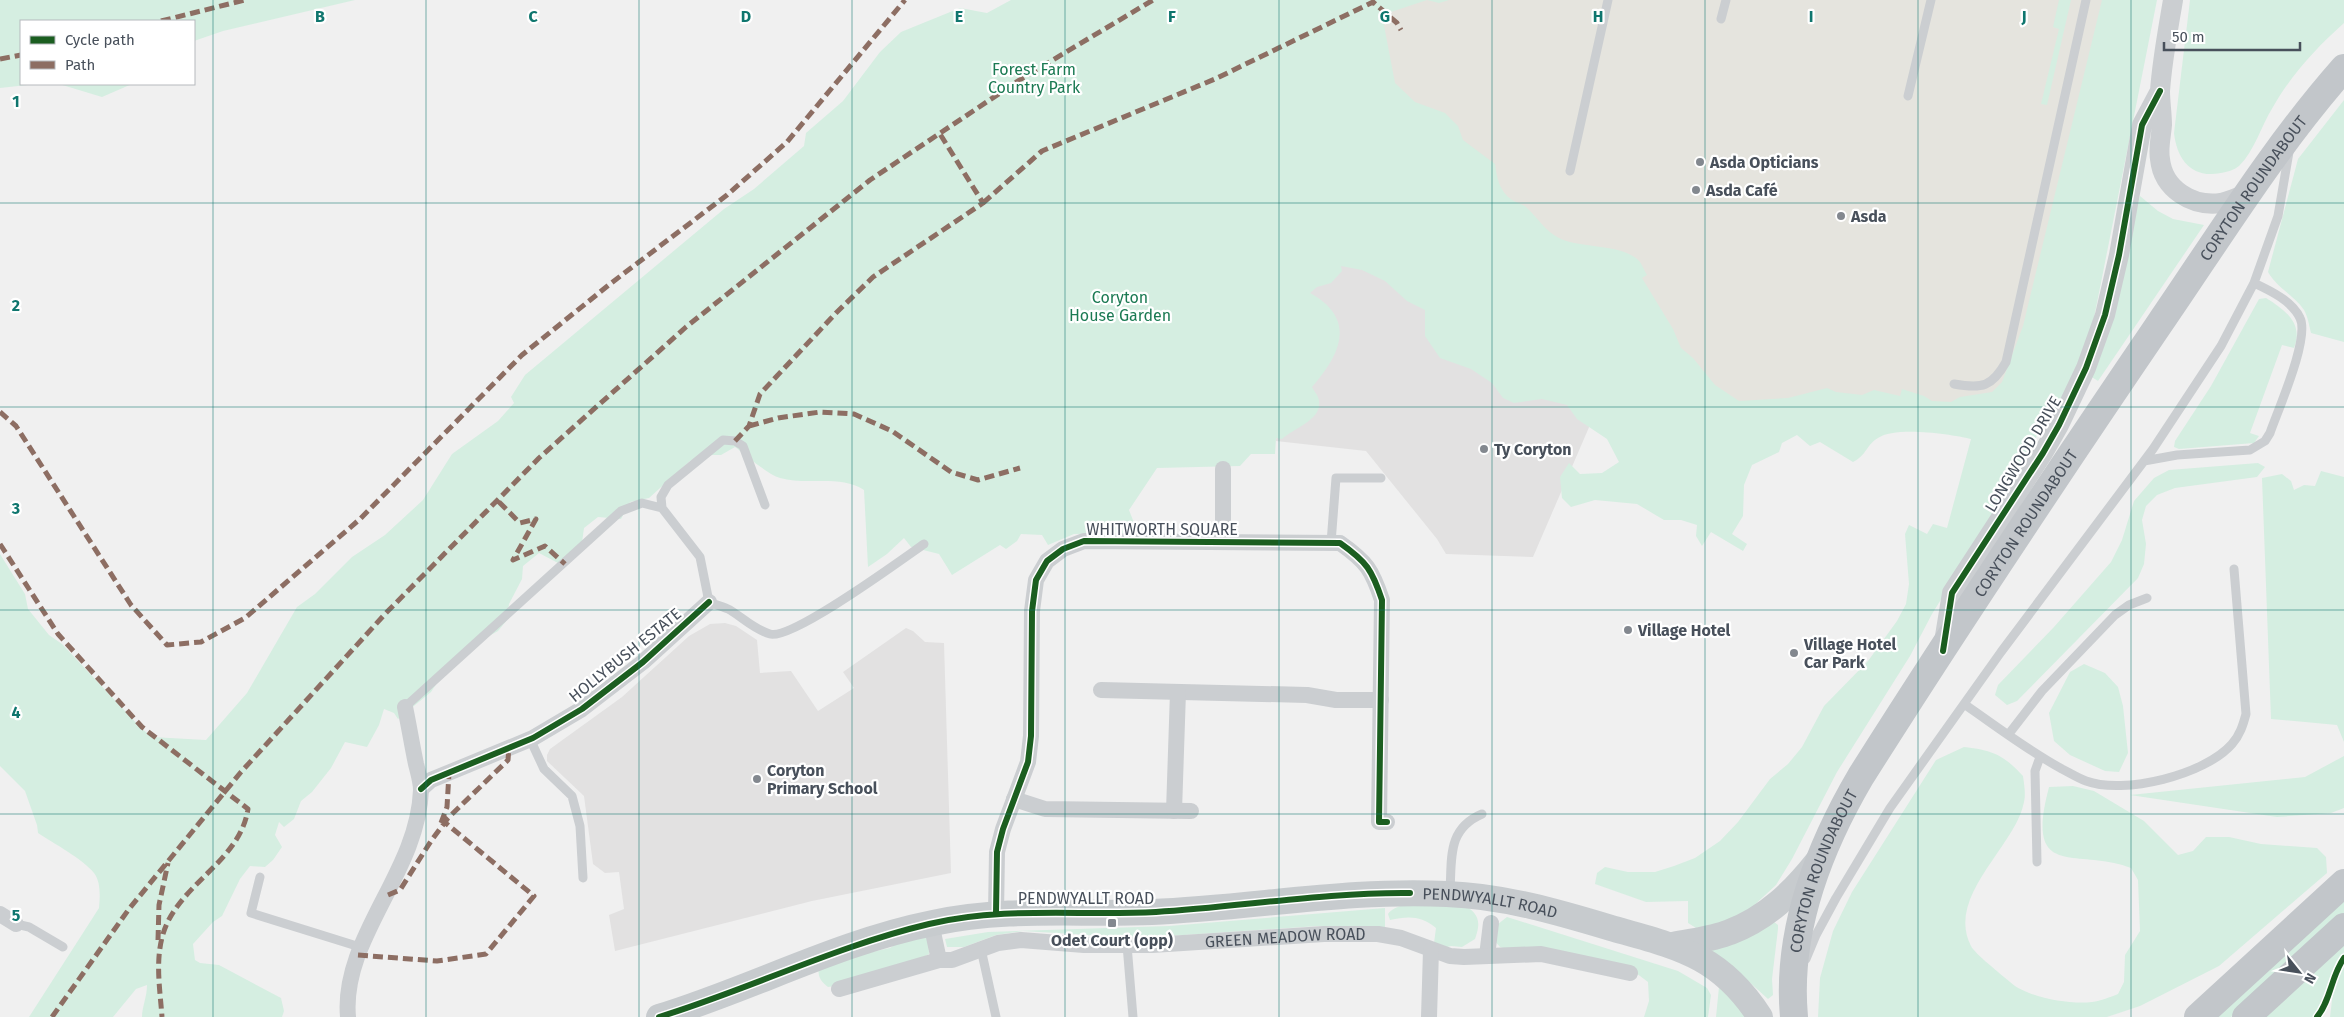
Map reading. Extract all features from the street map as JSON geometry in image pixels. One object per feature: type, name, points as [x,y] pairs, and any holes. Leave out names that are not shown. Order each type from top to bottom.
[{"type":"highway","name":"CORYTON ROUNDABOUT","points":[[1794,1011],[1793,968],[1798,931],[1820,857],[1838,816],[1861,776],[2126,374],[2250,192],[2292,134],[2344,68]]},
{"type":"highway","points":[[2198,1017],[2344,883]]},
{"type":"highway","points":[[2246,1017],[2344,927]]},
{"type":"main road","name":"PENDWYALLT ROAD","points":[[1673,945],[1730,932],[1762,916],[1786,898],[1820,857]]},
{"type":"main road","name":"PENDWYALLT ROAD","points":[[659,1017],[871,940],[931,923],[996,913],[1154,912],[1360,894],[1450,894],[1532,906],[1673,945],[1718,968],[1731,980],[1760,1017]]},
{"type":"street","name":"LONGWOOD DRIVE","points":[[2173,0],[2160,92],[2160,160],[2167,181],[2183,196],[2202,202],[2222,203],[2250,192]]},
{"type":"street","name":"LONGWOOD DRIVE","points":[[1943,651],[1952,593],[2043,453],[2070,403],[2086,368],[2105,315],[2116,271],[2142,124],[2160,92]]},
{"type":"street","points":[[1223,469],[1223,542]]},
{"type":"street","name":"WHITWORTH SQUARE","points":[[996,913],[997,852],[1003,828],[1028,762],[1031,736],[1032,611],[1036,580],[1047,561],[1064,549],[1084,541],[1340,543],[1355,554],[1373,574],[1382,600],[1379,822],[1387,822]]},
{"type":"street","name":"HOLLYBUSH ESTATE","points":[[421,789],[431,780],[530,739],[582,709],[643,662],[709,602]]},
{"type":"street","points":[[1101,690],[1307,695],[1336,700],[1381,700]]},
{"type":"street","points":[[1174,811],[1178,692]]},
{"type":"street","points":[[348,1017],[347,1006],[352,975],[360,948],[402,865],[412,840],[421,789],[405,707]]},
{"type":"street","points":[[1014,799],[1045,809],[1191,811]]},
{"type":"street","points":[[0,914],[16,924]]},
{"type":"street","points":[[931,923],[939,960]]},
{"type":"street","points":[[1487,956],[1491,924]]},
{"type":"street","name":"GREEN MEADOW ROAD","points":[[839,990],[939,960],[952,960],[998,943],[1022,940],[1127,945],[1324,934],[1378,934],[1401,938],[1450,956],[1541,954],[1630,973]]},
{"type":"street","points":[[1429,1017],[1431,950]]},
{"type":"lane","points":[[1570,171],[1608,0]]},
{"type":"lane","points":[[1721,19],[1726,0]]},
{"type":"lane","points":[[1908,96],[1931,0]]},
{"type":"lane","points":[[1954,384],[1972,387],[1985,385],[1997,377],[2006,362],[2086,0]]},
{"type":"lane","points":[[1794,1011],[1803,966],[1816,935],[1890,808],[1964,704],[2144,461],[2221,346],[2254,283],[2278,216],[2292,134]]},
{"type":"lane","points":[[2144,461],[2177,455],[2250,450],[2265,441],[2270,433],[2302,342],[2303,326],[2296,312],[2289,305],[2254,283]]},
{"type":"lane","points":[[765,505],[743,446],[735,441],[723,440],[668,485],[661,497],[662,508],[700,556],[709,602],[729,610],[756,628],[771,635],[779,634],[814,618],[924,544]]},
{"type":"lane","points":[[1331,543],[1336,478],[1382,478]]},
{"type":"lane","points":[[405,707],[621,511],[642,503],[662,508]]},
{"type":"lane","points":[[1964,704],[2040,757],[2086,781],[2112,785],[2136,784],[2175,778],[2204,765],[2231,746],[2241,731],[2246,714],[2234,569]]},
{"type":"lane","points":[[2008,735],[2042,691],[2115,615],[2129,605],[2147,598]]},
{"type":"lane","points":[[530,739],[544,769],[572,796],[580,826],[583,878]]},
{"type":"lane","points":[[2037,862],[2035,771],[2040,757]]},
{"type":"lane","points":[[1450,894],[1455,837],[1471,819],[1482,814]]},
{"type":"lane","points":[[260,876],[251,913],[360,948]]},
{"type":"lane","points":[[16,924],[30,927],[63,947]]},
{"type":"lane","points":[[1127,945],[1133,1017]]},
{"type":"lane","points":[[981,949],[996,1017]]},
{"type":"shaded area","points":[[1420,0],[2114,0],[2011,422],[1745,407],[1716,394],[1569,257],[1377,99],[1378,17]]},
{"type":"shaded area","points":[[1324,235],[1612,374],[1533,557],[1446,554],[1437,539],[1366,451],[1276,441],[1287,292]]},
{"type":"shaded area","name":"Coryton Primary School","points":[[725,623],[736,626],[757,640],[760,673],[791,671],[818,711],[854,688],[843,672],[906,628],[913,631],[925,642],[944,643],[951,873],[812,901],[615,951],[609,915],[624,909],[619,872],[605,873],[593,864],[584,796],[547,761],[547,755],[550,749],[622,697],[689,636],[710,624]]},
{"type":"green space","points":[[0,0],[355,0],[223,31],[195,41],[195,20],[20,20],[20,85],[27,85],[0,88]]},
{"type":"green space","points":[[1011,0],[1427,0],[1382,15],[1395,83],[1415,102],[1445,113],[1458,126],[1463,140],[1495,164],[1499,184],[1504,193],[1512,200],[1526,207],[1554,235],[1578,244],[1624,252],[1640,262],[1647,275],[1642,278],[1673,329],[1681,348],[1693,358],[1715,385],[1739,401],[1788,398],[1827,388],[1836,392],[1862,395],[1874,390],[1900,396],[1902,389],[1924,396],[1932,401],[1951,402],[1960,397],[1992,392],[2002,382],[2023,326],[2102,0],[2157,0],[2092,328],[2064,397],[2039,431],[2023,466],[1932,614],[1910,656],[1837,772],[1792,859],[1776,885],[1749,910],[1729,923],[1696,928],[1688,923],[1688,901],[1646,902],[1595,884],[1597,873],[1605,867],[1628,872],[1655,872],[1695,858],[1720,841],[1738,822],[1770,779],[1788,764],[1802,747],[1824,706],[1868,661],[1897,621],[1906,604],[1909,584],[1905,534],[1909,525],[1927,534],[1933,524],[1947,528],[1971,439],[1923,432],[1886,434],[1874,441],[1853,462],[1820,442],[1810,446],[1797,435],[1782,443],[1779,452],[1752,465],[1744,485],[1743,516],[1732,534],[1747,544],[1743,551],[1711,532],[1702,546],[1696,536],[1697,525],[1681,520],[1664,520],[1637,504],[1595,500],[1571,507],[1562,498],[1560,477],[1569,463],[1580,474],[1602,473],[1619,462],[1607,439],[1577,419],[1567,405],[1542,399],[1514,403],[1503,398],[1492,383],[1471,369],[1440,358],[1425,336],[1425,310],[1407,301],[1385,281],[1362,270],[1341,266],[1342,271],[1331,283],[1317,287],[1310,293],[1325,303],[1334,314],[1339,325],[1340,337],[1337,350],[1331,362],[1312,387],[1319,399],[1319,408],[1316,413],[1306,423],[1282,439],[1276,438],[1275,454],[1251,454],[1240,466],[1157,468],[1129,510],[1138,533],[1074,534],[1048,545],[1042,535],[1021,534],[1017,541],[1006,549],[1000,545],[952,575],[939,554],[911,547],[904,538],[887,554],[868,567],[864,490],[855,485],[834,481],[801,481],[780,478],[763,469],[735,447],[721,455],[701,455],[690,461],[649,498],[630,502],[621,519],[598,517],[584,528],[581,550],[558,563],[539,553],[523,566],[522,579],[509,604],[507,620],[498,631],[468,648],[450,663],[431,692],[398,719],[394,713],[384,709],[379,725],[367,747],[345,742],[331,768],[312,792],[301,801],[294,819],[284,827],[279,822],[275,835],[282,847],[273,860],[265,867],[250,866],[240,879],[222,916],[213,922],[193,944],[195,960],[200,963],[219,965],[281,998],[284,1011],[282,1017],[142,1017],[147,985],[136,989],[113,1017],[29,1017],[99,908],[100,890],[94,873],[89,868],[38,833],[25,791],[0,766],[0,554],[25,594],[28,609],[49,635],[62,644],[141,728],[152,737],[206,740],[247,693],[297,607],[315,594],[352,557],[385,535],[423,500],[452,454],[498,421],[514,403],[511,397],[525,375],[724,209],[754,189],[804,146],[806,133],[843,101],[880,52],[901,32],[960,8],[987,13]]},
{"type":"green space","points":[[1427,0],[1449,0],[1439,3]]},
{"type":"green space","points":[[2059,0],[2071,0],[2047,105],[2041,104],[2059,29],[2053,27]]},
{"type":"green space","points":[[2190,0],[2344,0],[2344,23],[2314,52],[2280,95],[2245,160],[2239,166],[2223,173],[2211,174],[2194,170],[2183,159],[2174,133]]},
{"type":"green space","points":[[62,85],[130,85],[102,97]]},
{"type":"green space","points":[[2344,100],[2344,342],[2311,333],[2304,310],[2276,283],[2268,272],[2298,159]]},
{"type":"green space","points":[[2140,196],[2158,211],[2173,219],[2204,225],[2098,381],[2090,376]]},
{"type":"green space","points":[[2266,298],[2280,307],[2291,318],[2297,331],[2294,348],[2282,345],[2250,433],[2259,436],[2254,443],[2179,449],[2174,447],[2175,441],[2211,386],[2259,299]]},
{"type":"green space","points":[[2258,463],[2265,467],[2257,477],[2175,488],[2157,495],[2146,506],[2142,520],[2146,544],[2144,564],[2138,578],[2017,701],[2007,705],[1995,695],[1998,685],[2054,627],[2111,562],[2122,540],[2134,501],[2154,478],[2169,470]]},
{"type":"green space","points":[[2321,471],[2344,477],[2344,742],[2337,725],[2271,719],[2262,478],[2282,474],[2291,481],[2294,490],[2304,485],[2315,486]]},
{"type":"green space","points":[[2084,664],[2105,673],[2118,687],[2123,706],[2128,753],[2119,772],[2105,771],[2070,755],[2054,741],[2049,713],[2070,672]]},
{"type":"green space","points":[[1964,747],[1990,752],[2010,763],[2023,776],[2025,792],[2024,802],[2018,819],[1974,890],[1967,909],[1965,927],[1971,946],[1978,954],[2017,987],[2037,996],[2083,1003],[2099,1001],[2118,994],[2124,982],[2125,955],[2140,931],[2138,880],[2131,868],[2111,862],[2060,855],[2049,849],[2044,837],[2043,817],[2049,787],[2073,786],[2094,791],[2144,821],[2178,855],[2193,851],[2206,837],[2229,837],[2261,844],[2317,848],[2326,857],[2327,873],[2219,966],[2140,1006],[2107,1017],[1818,1017],[1820,978],[1833,931],[1852,892],[1936,760]]},
{"type":"green space","points":[[2344,756],[2344,808],[2331,813],[2277,817],[2130,795],[2305,777]]},
{"type":"green space","points":[[2344,897],[2344,914],[2231,1017],[2213,1017]]},
{"type":"green space","points":[[1460,903],[1475,913],[1478,922],[1475,939],[1462,947],[1451,946],[1444,948],[1434,943],[1436,928],[1425,921],[1414,918],[1390,920],[1388,914],[1393,909],[1411,904]]},
{"type":"green space","points":[[1385,908],[1385,928],[1318,926],[1140,938],[1023,931],[996,935],[964,947],[947,947],[945,939],[988,932],[1169,926]]},
{"type":"green space","points":[[1507,917],[1678,971],[1707,988],[1711,995],[1708,1017],[1644,1017],[1649,1001],[1648,982],[1628,967],[1509,950],[1500,947],[1493,939],[1498,924]]},
{"type":"green space","points":[[1774,922],[1778,925],[1778,929],[1772,979],[1773,995],[1768,999],[1735,969],[1720,960],[1708,947]]},
{"type":"green space","points":[[928,935],[929,954],[920,959],[842,985],[828,987],[819,976],[821,963],[890,948],[899,942]]},
{"type":"green space","points":[[2344,942],[2344,952],[2330,980],[2320,1017],[2262,1017]]},
{"type":"green space","points":[[2344,964],[2344,1017],[2330,1017],[2334,983]]},
{"type":"green space","points":[[1719,987],[1749,1017],[1716,1017]]},
{"type":"marked path","points":[[165,20],[245,0]]},
{"type":"marked path","points":[[0,412],[16,426],[131,605],[167,645],[201,642],[245,618],[360,519],[522,355],[610,284],[727,195],[787,142],[905,0]]},
{"type":"marked path","points":[[52,1017],[129,909],[241,772],[386,613],[539,458],[686,327],[870,180],[1021,79],[1153,0]]},
{"type":"marked path","points":[[983,203],[1042,151],[1215,79],[1373,2],[1397,23],[1401,30]]},
{"type":"marked path","points":[[0,59],[20,55]]},
{"type":"marked path","points":[[735,441],[749,426],[760,394],[836,313],[873,277],[983,203],[940,134]]},
{"type":"marked path","points":[[749,426],[778,418],[820,412],[854,414],[892,431],[951,472],[978,480],[1020,468]]},
{"type":"marked path","points":[[499,502],[520,523],[536,519],[513,560],[545,546],[565,564]]},
{"type":"marked path","points":[[0,544],[58,634],[142,727],[248,809],[243,828],[233,844],[222,859],[181,901],[171,916],[163,934],[159,954],[159,986],[162,1017]]},
{"type":"marked path","points":[[388,895],[400,890],[448,818],[508,760],[509,747]]},
{"type":"marked path","points":[[441,823],[447,807],[449,773]]},
{"type":"marked path","points":[[358,955],[437,961],[486,954],[534,896],[442,820]]},
{"type":"marked path","points":[[158,940],[159,905],[168,863]]},
{"type":"cycle path","points":[[1943,651],[1952,593],[2043,453],[2059,425],[2086,368],[2105,315],[2119,255],[2142,125],[2160,91]]},
{"type":"cycle path","points":[[996,913],[997,852],[1003,829],[1028,762],[1031,736],[1032,611],[1036,580],[1047,561],[1063,549],[1084,541],[1340,543],[1363,561],[1375,581],[1382,600],[1379,822],[1387,822]]},
{"type":"cycle path","points":[[421,789],[431,780],[533,738],[582,709],[643,662],[709,602]]},
{"type":"cycle path","points":[[659,1017],[860,944],[894,933],[957,918],[1013,913],[1156,912],[1314,897],[1410,893]]},
{"type":"cycle path","points":[[2317,1017],[2322,1010],[2336,972],[2344,958]]},
{"type":"place","name":"Asda Opticians","points":[[1700,162]]},
{"type":"place","name":"Asda Café","points":[[1696,190]]},
{"type":"place","name":"Asda","points":[[1841,216]]},
{"type":"place","name":"Ty Coryton","points":[[1484,449]]},
{"type":"place","name":"Village Hotel","points":[[1628,630]]},
{"type":"place","name":"Village Hotel Car Park","points":[[1794,653]]},
{"type":"place","name":"Coryton Primary School","points":[[757,779]]},
{"type":"place","name":"Odet Court (opp)","points":[[1112,923]]},
{"type":"park label","name":"Forest Farm Country Park","points":[[1034,78]]},
{"type":"park label","name":"Coryton House Garden","points":[[1120,306]]}]
